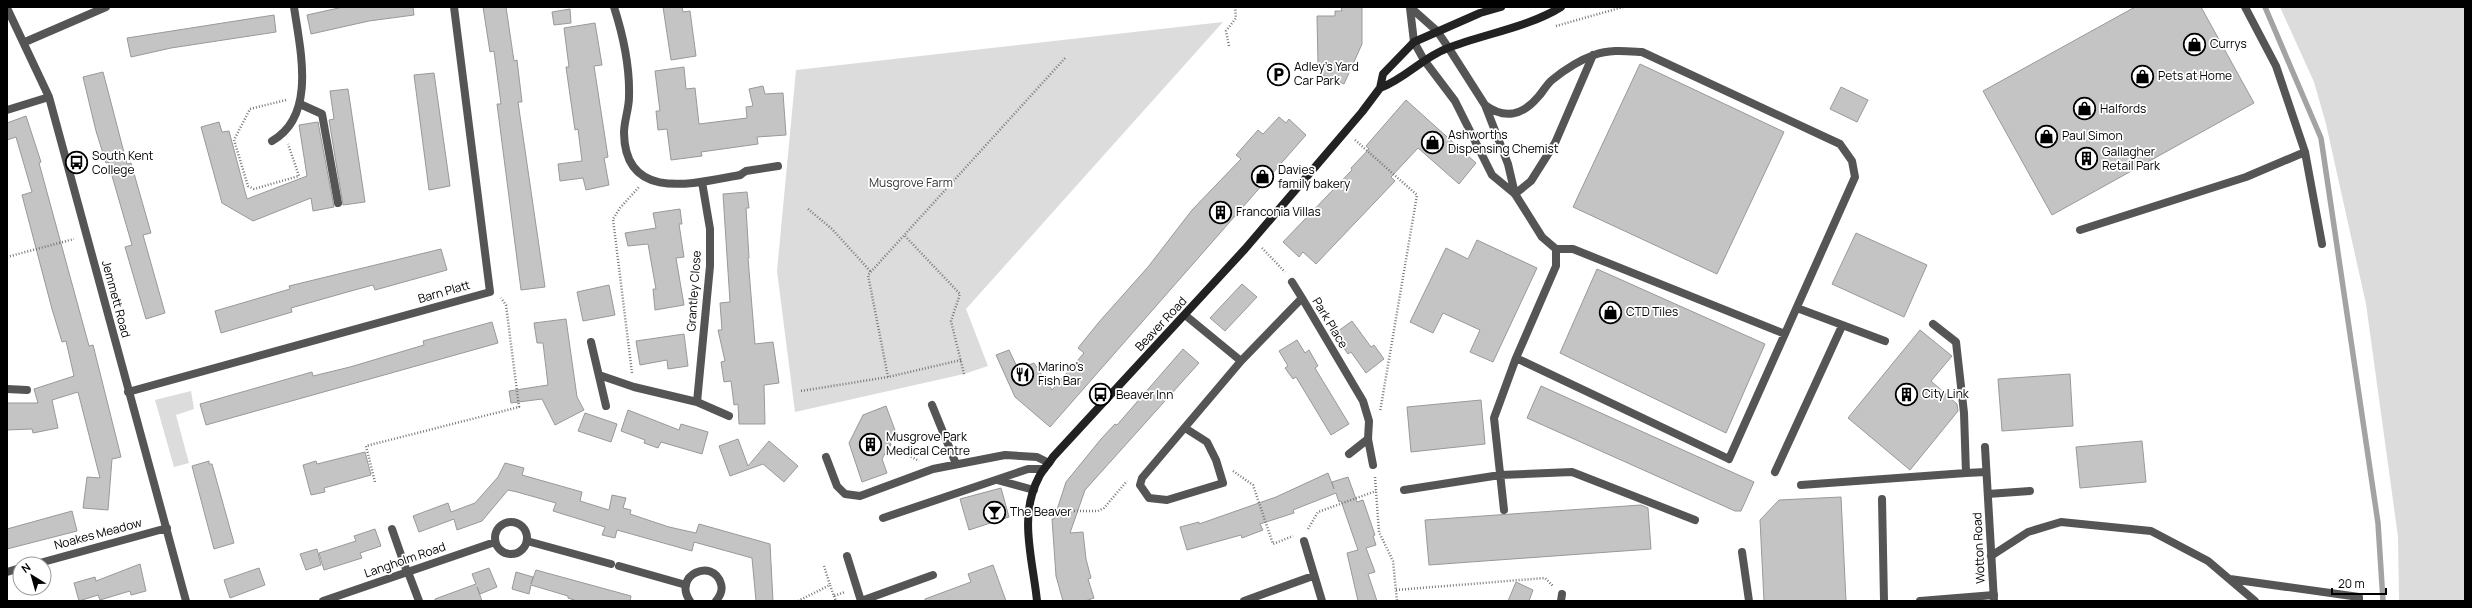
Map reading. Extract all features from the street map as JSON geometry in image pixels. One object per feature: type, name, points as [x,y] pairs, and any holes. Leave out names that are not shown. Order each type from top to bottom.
[{"type":"main road","name":"Beaver Road","points":[[1037,601],[1027,527],[1034,490],[1047,466],[1245,249],[1345,132],[1380,88],[1383,74],[1414,42],[1480,13],[1501,7]]},
{"type":"main road","name":"Beaver Road","points":[[1380,88],[1394,83],[1424,60],[1448,47],[1484,34],[1536,20],[1561,7]]},
{"type":"street","points":[[25,42],[106,7]]},
{"type":"street","points":[[272,141],[284,135],[300,104],[304,80],[294,7]]},
{"type":"street","points":[[454,7],[490,292]]},
{"type":"street","points":[[614,7],[624,46],[630,95],[624,131],[625,146],[631,163],[646,179],[672,184],[702,182],[740,176],[746,171],[778,166]]},
{"type":"street","points":[[2244,7],[2276,66],[2306,152],[2322,244]]},
{"type":"street","name":"Jemmett Road","points":[[7,8],[25,42],[49,97],[186,601]]},
{"type":"street","points":[[1410,8],[1437,31],[1485,105],[1508,164],[1515,194]]},
{"type":"street","points":[[1410,8],[1414,42],[1424,60],[1455,101],[1489,172],[1515,194],[1542,237],[1556,249],[1573,250],[1785,334]]},
{"type":"street","points":[[1485,105],[1496,113],[1506,115],[1529,107],[1550,81],[1593,55],[1612,50],[1642,52],[1840,144],[1852,161],[1855,178],[1729,459],[1516,358]]},
{"type":"street","points":[[1515,194],[1531,181],[1555,143],[1593,55]]},
{"type":"street","points":[[7,110],[49,97]]},
{"type":"street","points":[[300,104],[322,114],[338,203]]},
{"type":"street","points":[[2080,230],[2246,177],[2306,152]]},
{"type":"street","name":"Grantley Close","points":[[697,402],[710,266],[710,229],[702,182]]},
{"type":"street","points":[[1504,510],[1494,418],[1516,358],[1556,266],[1556,249]]},
{"type":"street","points":[[1292,282],[1302,298]]},
{"type":"street","name":"Barn Platt","points":[[128,392],[490,292]]},
{"type":"street","name":"Park Place","points":[[1142,478],[1241,361],[1302,298],[1363,401],[1369,421],[1368,439],[1374,465]]},
{"type":"street","points":[[1797,308],[1885,341]]},
{"type":"street","points":[[1185,315],[1241,361]]},
{"type":"street","points":[[1932,324],[1956,342],[1964,413],[1966,473]]},
{"type":"street","points":[[1775,472],[1842,326]]},
{"type":"street","points":[[591,342],[606,406]]},
{"type":"street","points":[[599,375],[634,387],[697,402],[729,416]]},
{"type":"street","points":[[7,389],[27,390]]},
{"type":"street","points":[[932,405],[956,464]]},
{"type":"street","points":[[1142,478],[1140,485],[1149,498],[1167,500],[1223,483],[1208,442],[1185,428]]},
{"type":"street","points":[[1349,454],[1368,439]]},
{"type":"street","name":"Wotton Road","points":[[1985,447],[1994,598]]},
{"type":"street","points":[[826,457],[837,486],[845,494],[860,496],[926,471],[1005,455],[1037,457],[1047,466]]},
{"type":"street","points":[[883,518],[1028,469],[1047,466]]},
{"type":"street","points":[[1404,490],[1500,475],[1572,472],[1695,520]]},
{"type":"street","points":[[1801,485],[1986,472]]},
{"type":"street","points":[[996,480],[1034,490]]},
{"type":"street","points":[[1988,494],[2030,491]]},
{"type":"street","points":[[1882,499],[1884,601]]},
{"type":"street","points":[[513,522],[526,530],[527,541],[522,550],[511,555],[501,551],[495,542],[496,531],[498,527],[513,522]]},
{"type":"street","points":[[1992,556],[2028,532],[2061,522],[2151,531],[2208,561],[2256,601]]},
{"type":"street","name":"Noakes Meadow","points":[[52,560],[166,528]]},
{"type":"street","points":[[392,529],[419,601]]},
{"type":"street","points":[[1303,537],[1313,576],[1322,601]]},
{"type":"street","points":[[527,541],[686,584]]},
{"type":"street","name":"Langholm Road","points":[[323,601],[495,542]]},
{"type":"street","points":[[1742,552],[1749,601]]},
{"type":"street","points":[[847,556],[861,601],[932,575]]},
{"type":"street","points":[[690,601],[685,590],[686,584],[692,574],[698,571],[710,572],[715,575],[721,586],[721,592],[716,601]]},
{"type":"street","points":[[1244,601],[1313,576]]},
{"type":"street","points":[[2230,579],[2359,597],[2359,601]]},
{"type":"street","points":[[1920,601],[1994,598]]},
{"type":"path","points":[[1229,46],[1226,32],[1236,18],[1235,7]]},
{"type":"path","points":[[1552,27],[1623,7]]},
{"type":"path","points":[[888,377],[868,275],[1066,57]]},
{"type":"path","points":[[1345,132],[1417,195],[1379,416]]},
{"type":"path","points":[[634,387],[613,219],[620,208],[646,179]]},
{"type":"path","points":[[808,208],[832,229],[871,272]]},
{"type":"path","points":[[7,257],[87,236]]},
{"type":"path","points":[[905,236],[960,294],[951,322],[964,374]]},
{"type":"path","points":[[1260,246],[1286,273],[1292,282]]},
{"type":"path","points":[[375,482],[366,446],[519,407],[506,305],[504,300],[490,292]]},
{"type":"path","points":[[801,391],[888,377],[961,360]]},
{"type":"path","points":[[890,445],[922,462],[926,471]]},
{"type":"path","points":[[1374,465],[1379,532],[1393,561],[1397,601]]},
{"type":"path","points":[[1220,474],[1234,471],[1252,485],[1273,544],[1303,537],[1310,528],[1318,512],[1376,491]]},
{"type":"path","points":[[1029,511],[1098,511],[1104,508],[1129,478],[1142,478]]},
{"type":"path","points":[[824,566],[836,601]]},
{"type":"path","points":[[1396,590],[1545,578],[1562,597]]},
{"type":"path","points":[[798,601],[830,585]]},
{"type":"path","points":[[834,596],[857,586]]},
{"type":"green space","points":[[2280,7],[2465,7],[2465,601],[2399,601],[2398,537],[2366,304],[2326,124],[2314,82]]},
{"type":"green space","name":"Musgrove Farm","points":[[1223,22],[966,309],[988,366],[964,374],[795,412],[777,271],[796,70]]},
{"type":"green space","points":[[191,391],[194,409],[176,415],[189,463],[174,467],[155,400]]},
{"type":"building","points":[[343,7],[413,7],[414,15],[369,21],[311,34],[307,15]]},
{"type":"building","points":[[483,7],[506,7],[514,61],[517,60],[522,102],[518,102],[545,287],[521,290],[497,104],[501,104],[494,51],[490,52]]},
{"type":"building","points":[[663,7],[682,7],[683,12],[690,11],[696,56],[671,60]]},
{"type":"building","points":[[1341,7],[1362,7],[1362,44],[1344,84],[1320,74],[1323,67],[1318,64],[1317,16],[1335,16],[1335,11],[1342,11]]},
{"type":"building","name":"Gallagher Retail Park","points":[[2135,7],[2201,7],[2254,103],[2052,215],[1983,91]]},
{"type":"building","points":[[570,9],[571,23],[554,25],[552,12]]},
{"type":"building","points":[[274,15],[276,32],[171,48],[131,57],[127,38]]},
{"type":"building","points":[[595,23],[602,65],[594,66],[608,157],[604,158],[609,185],[586,190],[583,178],[560,181],[558,164],[582,161],[578,129],[575,130],[566,67],[569,67],[564,28]]},
{"type":"building","points":[[1640,64],[1784,132],[1717,274],[1573,207]]},
{"type":"building","points":[[684,67],[686,89],[695,88],[699,124],[747,118],[746,107],[753,106],[749,89],[763,86],[765,94],[783,93],[786,135],[757,137],[758,144],[701,152],[702,156],[671,160],[667,129],[658,130],[656,111],[660,111],[655,71]]},
{"type":"building","points":[[103,72],[127,164],[131,163],[151,233],[143,235],[165,313],[146,319],[125,247],[132,245],[108,162],[106,163],[96,131],[83,77]]},
{"type":"building","points":[[434,73],[450,186],[429,190],[414,75]]},
{"type":"building","points":[[1841,87],[1868,100],[1857,122],[1830,109]]},
{"type":"building","points":[[348,89],[365,202],[343,205],[329,120],[334,119],[330,91]]},
{"type":"building","points":[[1406,100],[1476,163],[1459,184],[1418,148],[1391,177],[1395,181],[1316,264],[1303,252],[1299,257],[1283,242],[1352,170],[1351,168],[1369,149],[1366,146]]},
{"type":"building","points":[[26,116],[41,162],[39,163],[89,346],[93,345],[121,457],[112,459],[108,510],[83,508],[87,477],[100,478],[78,392],[52,400],[58,428],[33,433],[32,429],[7,430],[7,403],[38,403],[34,389],[74,376],[66,341],[62,342],[52,309],[22,195],[32,192],[16,137],[7,140],[7,123]]},
{"type":"building","points":[[1279,117],[1286,123],[1289,119],[1306,135],[1050,427],[1015,397],[996,355],[1009,350],[1018,369],[1034,363],[1052,390],[1084,353],[1078,348],[1099,322],[1148,267],[1192,210],[1241,159],[1236,155],[1258,130],[1263,134]]},
{"type":"building","points":[[219,122],[222,132],[229,131],[247,199],[307,176],[299,125],[318,122],[334,207],[313,211],[311,198],[253,221],[222,203],[201,127]]},
{"type":"building","points":[[747,192],[749,208],[746,208],[748,258],[755,344],[773,342],[779,383],[764,385],[765,424],[739,424],[738,404],[734,405],[731,381],[724,382],[721,362],[725,361],[718,330],[722,330],[720,303],[730,302],[723,194]]},
{"type":"building","points":[[680,209],[682,224],[679,224],[684,257],[676,258],[684,305],[655,310],[653,289],[656,289],[648,244],[628,246],[625,233],[656,228],[653,213]]},
{"type":"building","points":[[1856,233],[1927,265],[1904,317],[1832,284]]},
{"type":"building","points":[[1477,240],[1537,268],[1493,362],[1470,352],[1480,330],[1443,313],[1433,333],[1410,322],[1446,248],[1468,259]]},
{"type":"building","points":[[441,249],[447,270],[375,290],[373,285],[351,291],[291,308],[292,312],[221,333],[215,311],[290,289],[289,286]]},
{"type":"building","points":[[1597,269],[1765,344],[1726,433],[1560,353]]},
{"type":"building","points":[[1242,284],[1257,297],[1225,331],[1210,318]]},
{"type":"building","points":[[609,285],[615,315],[583,321],[577,292]]},
{"type":"building","points":[[566,319],[577,397],[584,410],[555,425],[542,399],[511,403],[509,391],[548,385],[543,343],[537,343],[534,323]]},
{"type":"building","points":[[1352,321],[1371,347],[1374,345],[1384,359],[1366,373],[1351,352],[1348,354],[1334,334]]},
{"type":"building","points":[[492,322],[498,343],[206,425],[200,404],[312,372],[313,376],[350,367],[424,345],[423,341]]},
{"type":"building","name":"City Link","points":[[1920,330],[1952,356],[1931,381],[1957,404],[1958,411],[1910,470],[1848,418]]},
{"type":"building","points":[[684,334],[688,366],[668,369],[667,360],[640,365],[636,341]]},
{"type":"building","points":[[1297,340],[1305,353],[1309,350],[1318,366],[1315,368],[1349,424],[1331,435],[1296,377],[1293,379],[1285,368],[1288,366],[1279,351]]},
{"type":"building","points":[[1183,349],[1199,363],[1085,490],[1070,533],[1083,532],[1086,559],[1091,578],[1088,579],[1094,598],[1085,601],[1063,601],[1056,576],[1052,519],[1054,519],[1066,482],[1101,439],[1115,424],[1117,425]]},
{"type":"building","points":[[2070,374],[2073,426],[2002,431],[1998,379]]},
{"type":"building","points":[[1541,386],[1754,482],[1741,511],[1735,511],[1527,418]]},
{"type":"building","points":[[1481,400],[1485,444],[1411,452],[1407,407]]},
{"type":"building","name":"Musgrove Park Medical Centre","points":[[886,406],[896,433],[882,459],[887,473],[862,482],[849,443],[863,415]]},
{"type":"building","points":[[628,410],[679,430],[681,424],[708,432],[702,454],[661,442],[658,448],[644,443],[645,440],[621,431]]},
{"type":"building","points":[[585,413],[617,424],[611,442],[578,431]]},
{"type":"building","points":[[738,439],[748,466],[769,441],[798,466],[784,482],[763,464],[730,476],[719,446]]},
{"type":"building","points":[[2142,441],[2146,482],[2080,488],[2076,447]]},
{"type":"building","points":[[365,452],[371,475],[324,488],[325,492],[311,495],[303,465],[316,461],[317,464]]},
{"type":"building","points":[[209,461],[209,464],[212,464],[234,543],[214,549],[192,466]]},
{"type":"building","points":[[505,463],[524,468],[522,475],[582,492],[580,501],[609,510],[612,495],[626,498],[623,508],[631,510],[630,514],[669,527],[696,533],[699,524],[770,544],[773,601],[756,601],[752,558],[694,542],[692,551],[617,530],[615,538],[602,535],[605,527],[553,511],[556,503],[508,490],[482,521],[457,530],[454,519],[419,532],[413,516],[448,503],[451,512],[475,503],[498,477]]},
{"type":"building","points":[[1328,473],[1334,489],[1332,482],[1348,477],[1357,502],[1363,500],[1375,535],[1373,536],[1376,545],[1366,548],[1375,572],[1368,574],[1377,601],[1358,601],[1347,553],[1358,550],[1341,501],[1339,502],[1336,493],[1293,510],[1294,513],[1260,524],[1263,530],[1242,538],[1241,535],[1187,550],[1180,527],[1199,522],[1199,524],[1276,497]]},
{"type":"building","name":"The Beaver","points":[[1001,488],[1009,517],[969,530],[960,499]]},
{"type":"building","points":[[1841,497],[1846,601],[1764,601],[1760,520],[1779,500]]},
{"type":"building","points":[[1641,505],[1648,508],[1651,549],[1429,565],[1425,520]]},
{"type":"building","points":[[72,511],[77,531],[7,549],[7,529]]},
{"type":"building","points":[[375,529],[381,546],[360,553],[362,558],[324,570],[319,553],[356,541],[354,536]]},
{"type":"building","points":[[317,549],[321,565],[306,570],[300,554]]},
{"type":"building","points":[[140,564],[146,591],[131,595],[130,591],[100,600],[98,595],[79,601],[74,583],[95,577],[96,581]]},
{"type":"building","points":[[993,565],[1006,601],[925,601],[925,599],[971,582],[968,574]]},
{"type":"building","points":[[259,568],[265,585],[230,598],[224,580]]},
{"type":"building","points":[[489,568],[497,587],[480,594],[477,587],[482,601],[435,601],[435,599],[476,584],[472,574]]},
{"type":"building","points":[[536,570],[631,596],[630,601],[577,601],[568,598],[568,596],[531,585],[529,594],[512,589],[516,572],[533,577],[531,584]]},
{"type":"building","points":[[1516,582],[1533,590],[1529,601],[1508,601]]},
{"type":"waterway","points":[[2265,7],[2321,138],[2378,523],[2383,601]]},
{"type":"place","name":"Currys","points":[[2195,44]]},
{"type":"place","name":"Adley's Yard Car Park","points":[[1279,74]]},
{"type":"place","name":"Pets at Home","points":[[2143,76]]},
{"type":"place","name":"Halfords","points":[[2084,109]]},
{"type":"place","name":"Paul Simon","points":[[2046,136]]},
{"type":"place","name":"Ashworths Dispensing Chemist","points":[[1432,142]]},
{"type":"place","name":"Gallagher Retail Park","points":[[2087,159]]},
{"type":"place","name":"South Kent College","points":[[76,163]]},
{"type":"place","name":"Davies family bakery","points":[[1262,177]]},
{"type":"place","name":"Franconia Villas","points":[[1221,212]]},
{"type":"place","name":"CTD Tiles","points":[[1610,312]]},
{"type":"place","name":"Marino's Fish Bar","points":[[1023,374]]},
{"type":"place","name":"City Link","points":[[1907,394]]},
{"type":"place","name":"Beaver Inn","points":[[1100,395]]},
{"type":"place","name":"Musgrove Park Medical Centre","points":[[870,444]]},
{"type":"place","name":"The Beaver","points":[[994,512]]}]
